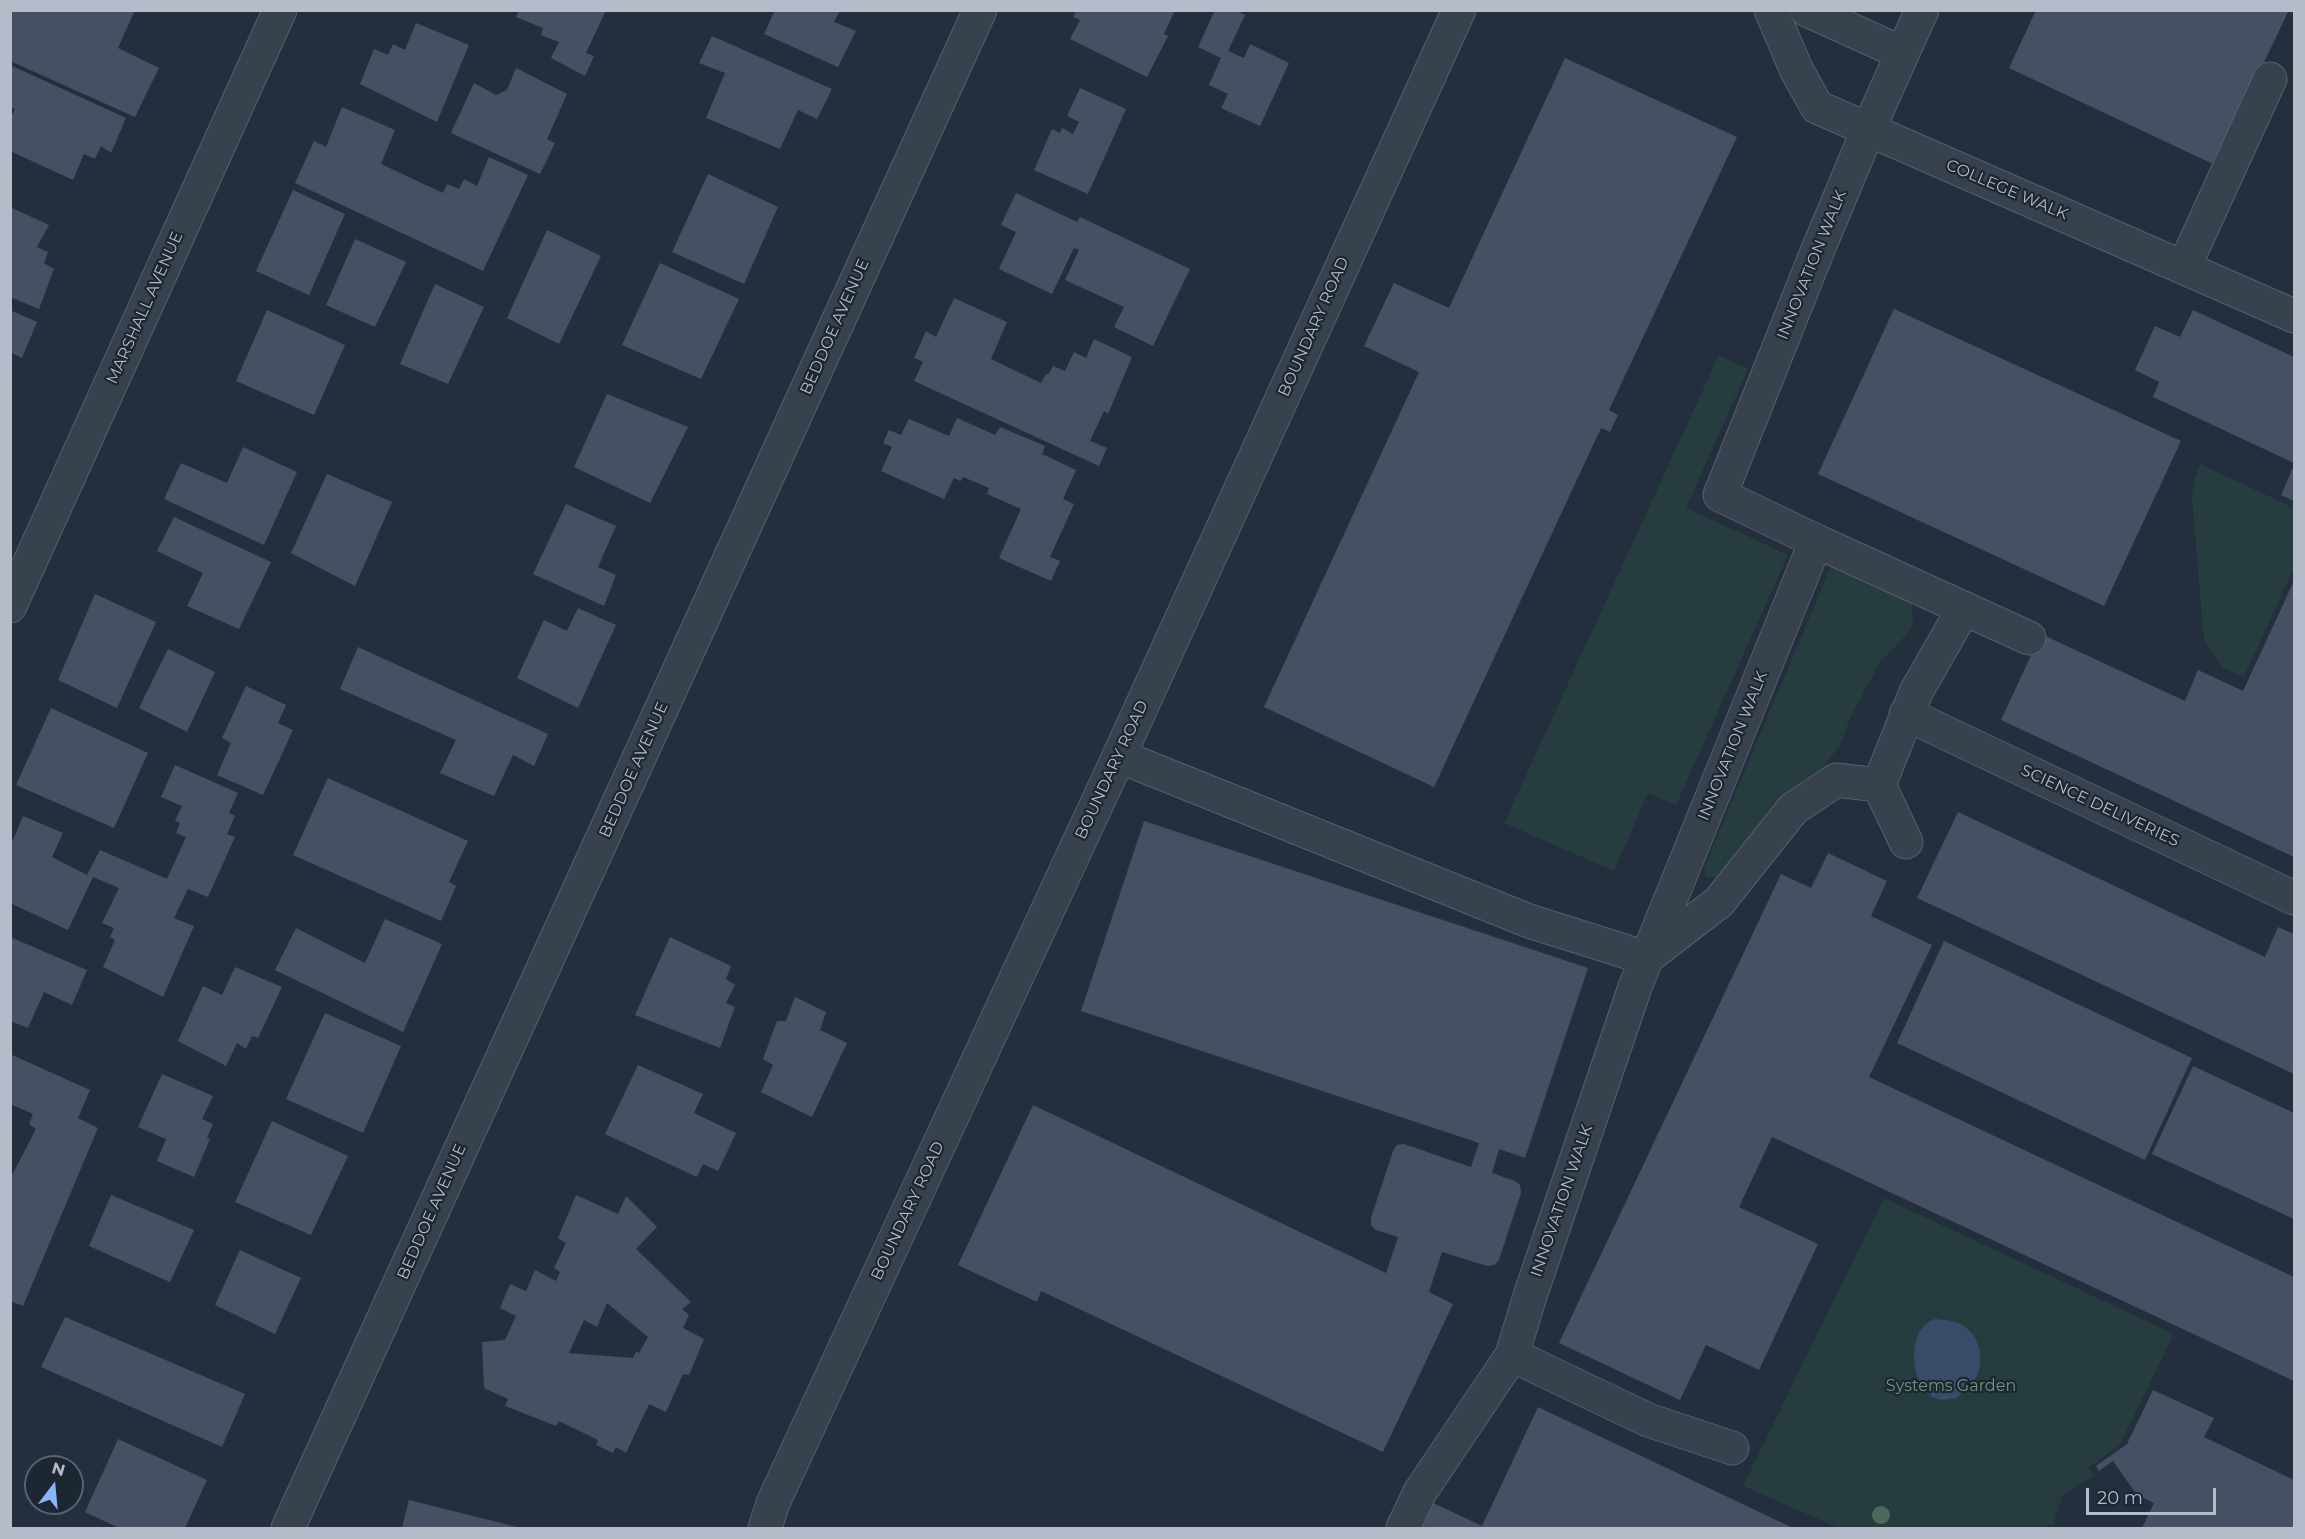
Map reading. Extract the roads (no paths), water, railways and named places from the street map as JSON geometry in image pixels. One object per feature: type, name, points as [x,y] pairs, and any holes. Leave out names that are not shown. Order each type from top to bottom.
[{"type":"street","name":"MARSHALL AVENUE","points":[[10,606],[280,10]]},
{"type":"street","name":"BEDDOE AVENUE","points":[[288,1528],[980,10]]},
{"type":"street","name":"BOUNDARY ROAD","points":[[765,1528],[773,1503],[1119,756],[1459,10]]},
{"type":"street","name":"COLLEGE WALK","points":[[1771,10],[1796,69],[1817,107],[2295,316]]},
{"type":"street","points":[[1807,10],[1902,53]]},
{"type":"street","name":"INNOVATION WALK","points":[[1403,1528],[1420,1492],[1512,1355],[1530,1296],[1646,958],[1816,541],[1720,495],[1868,130],[1922,10]]},
{"type":"street","points":[[2184,267],[2270,79]]},
{"type":"street","points":[[1816,541],[2030,638]]},
{"type":"street","points":[[1906,843],[1879,785],[1916,692],[1964,608]]},
{"type":"street","name":"SCIENCE DELIVERIES","points":[[1906,714],[2295,898]]},
{"type":"street","points":[[1119,756],[1529,921],[1646,958],[1719,902],[1793,809],[1836,780],[1879,785]]},
{"type":"street","points":[[1512,1355],[1648,1420],[1732,1448]]},
{"type":"water","points":[[1934,1319],[1952,1321],[1962,1325],[1974,1336],[1980,1350],[1978,1374],[1957,1398],[1940,1400],[1930,1395],[1918,1379],[1914,1359],[1917,1339],[1923,1327]]},
{"type":"park label","name":"Systems Garden","points":[[1951,1386]]}]
